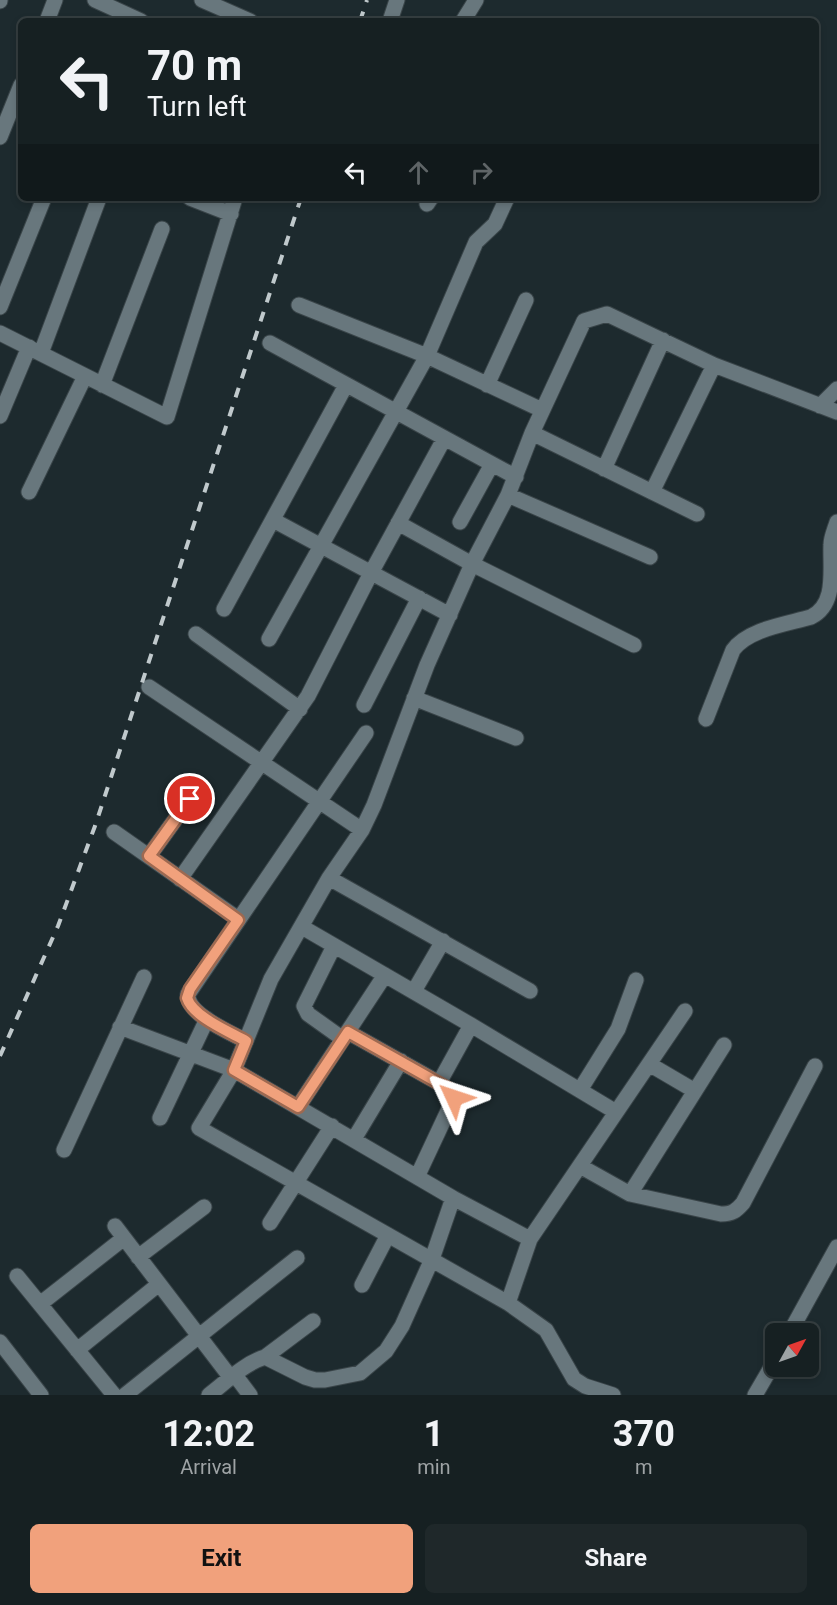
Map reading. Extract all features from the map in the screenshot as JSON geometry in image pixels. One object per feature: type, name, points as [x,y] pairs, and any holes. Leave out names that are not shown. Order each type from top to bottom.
[{"type":"street","points":[[48,18],[55,0]]},
{"type":"street","points":[[95,0],[134,18]]},
{"type":"street","points":[[202,0],[243,18]]},
{"type":"street","points":[[391,18],[397,0]]},
{"type":"street","points":[[465,18],[476,0]]},
{"type":"street","points":[[0,137],[18,92]]},
{"type":"street","points":[[0,307],[43,201]]},
{"type":"street","points":[[0,416],[35,350],[98,201]]},
{"type":"street","points":[[198,201],[231,214]]},
{"type":"street","points":[[0,333],[167,417],[235,201]]},
{"type":"street","points":[[269,639],[427,356],[476,243],[495,224],[506,201]]},
{"type":"street","points":[[102,385],[162,229]]},
{"type":"street","points":[[488,385],[526,300]]},
{"type":"street","points":[[299,305],[427,356],[542,410]]},
{"type":"street","points":[[613,1395],[585,1386],[574,1379],[546,1330],[507,1303],[199,1128],[234,1070],[271,979],[329,878],[362,830],[374,805],[427,665],[472,564],[508,495],[542,410],[584,321],[608,314],[714,365],[837,412]]},
{"type":"street","points":[[604,469],[663,340]]},
{"type":"street","points":[[270,343],[516,477]]},
{"type":"street","points":[[652,492],[714,365]]},
{"type":"street","points":[[29,492],[85,376]]},
{"type":"street","points":[[224,609],[346,385]]},
{"type":"street","points":[[820,406],[837,389]]},
{"type":"street","points":[[532,433],[697,514]]},
{"type":"street","points":[[180,879],[260,762],[300,709],[315,684],[371,573],[444,439]]},
{"type":"street","points":[[460,522],[492,464]]},
{"type":"street","points":[[508,495],[650,556]]},
{"type":"street","points":[[273,520],[450,615]]},
{"type":"street","points":[[706,719],[733,650],[738,643],[751,635],[811,617],[826,606],[831,590],[831,541],[837,522]]},
{"type":"street","points":[[399,523],[472,564],[634,645]]},
{"type":"street","points":[[364,705],[419,598]]},
{"type":"street","points":[[196,634],[300,709]]},
{"type":"street","points":[[149,687],[362,830]]},
{"type":"street","points":[[414,698],[516,738]]},
{"type":"street","points":[[246,1041],[207,1019],[191,1006],[188,1002],[188,994],[366,733]]},
{"type":"street","points":[[149,856],[190,799]]},
{"type":"street","points":[[114,832],[238,920]]},
{"type":"street","points":[[329,878],[530,991]]},
{"type":"street","points":[[302,927],[471,1024],[616,1112]]},
{"type":"street","points":[[414,991],[442,941]]},
{"type":"street","points":[[334,946],[304,1006],[308,1014],[401,1062],[455,1094],[417,1177]]},
{"type":"street","points":[[298,1107],[385,975]]},
{"type":"street","points":[[64,1150],[144,976]]},
{"type":"street","points":[[580,1090],[618,1029],[636,980]]},
{"type":"street","points":[[507,1303],[530,1239],[685,1011]]},
{"type":"street","points":[[160,1118],[207,1019]]},
{"type":"street","points":[[439,1083],[471,1024]]},
{"type":"street","points":[[120,1027],[234,1070],[453,1198],[530,1239]]},
{"type":"street","points":[[630,1194],[724,1044]]},
{"type":"street","points":[[354,1139],[401,1062]]},
{"type":"street","points":[[649,1064],[695,1091]]},
{"type":"street","points":[[580,1166],[630,1194],[730,1214],[743,1203],[815,1066]]},
{"type":"street","points":[[270,1223],[332,1126]]},
{"type":"street","points":[[265,1357],[315,1380],[360,1373],[386,1351],[402,1326],[432,1259],[453,1198]]},
{"type":"street","points":[[138,1257],[204,1207]]},
{"type":"street","points":[[40,1304],[120,1232],[199,1336],[250,1395]]},
{"type":"street","points":[[362,1285],[388,1235]]},
{"type":"street","points":[[795,1323],[837,1247]]},
{"type":"street","points":[[125,1395],[297,1258]]},
{"type":"street","points":[[17,1276],[114,1395]]},
{"type":"street","points":[[77,1350],[159,1284]]},
{"type":"street","points":[[209,1395],[313,1321]]},
{"type":"street","points":[[0,1342],[41,1395]]},
{"type":"street","points":[[756,1395],[766,1377]]},
{"type":"railway","points":[[361,18],[367,0]]},
{"type":"railway","points":[[0,1056],[58,926],[95,826],[300,201]]},
{"type":"route","points":[[190,799],[149,856],[238,920],[190,989],[187,998],[191,1006],[207,1019],[246,1041],[234,1070],[298,1107],[348,1032],[451,1090],[455,1094],[454,1098]]}]
